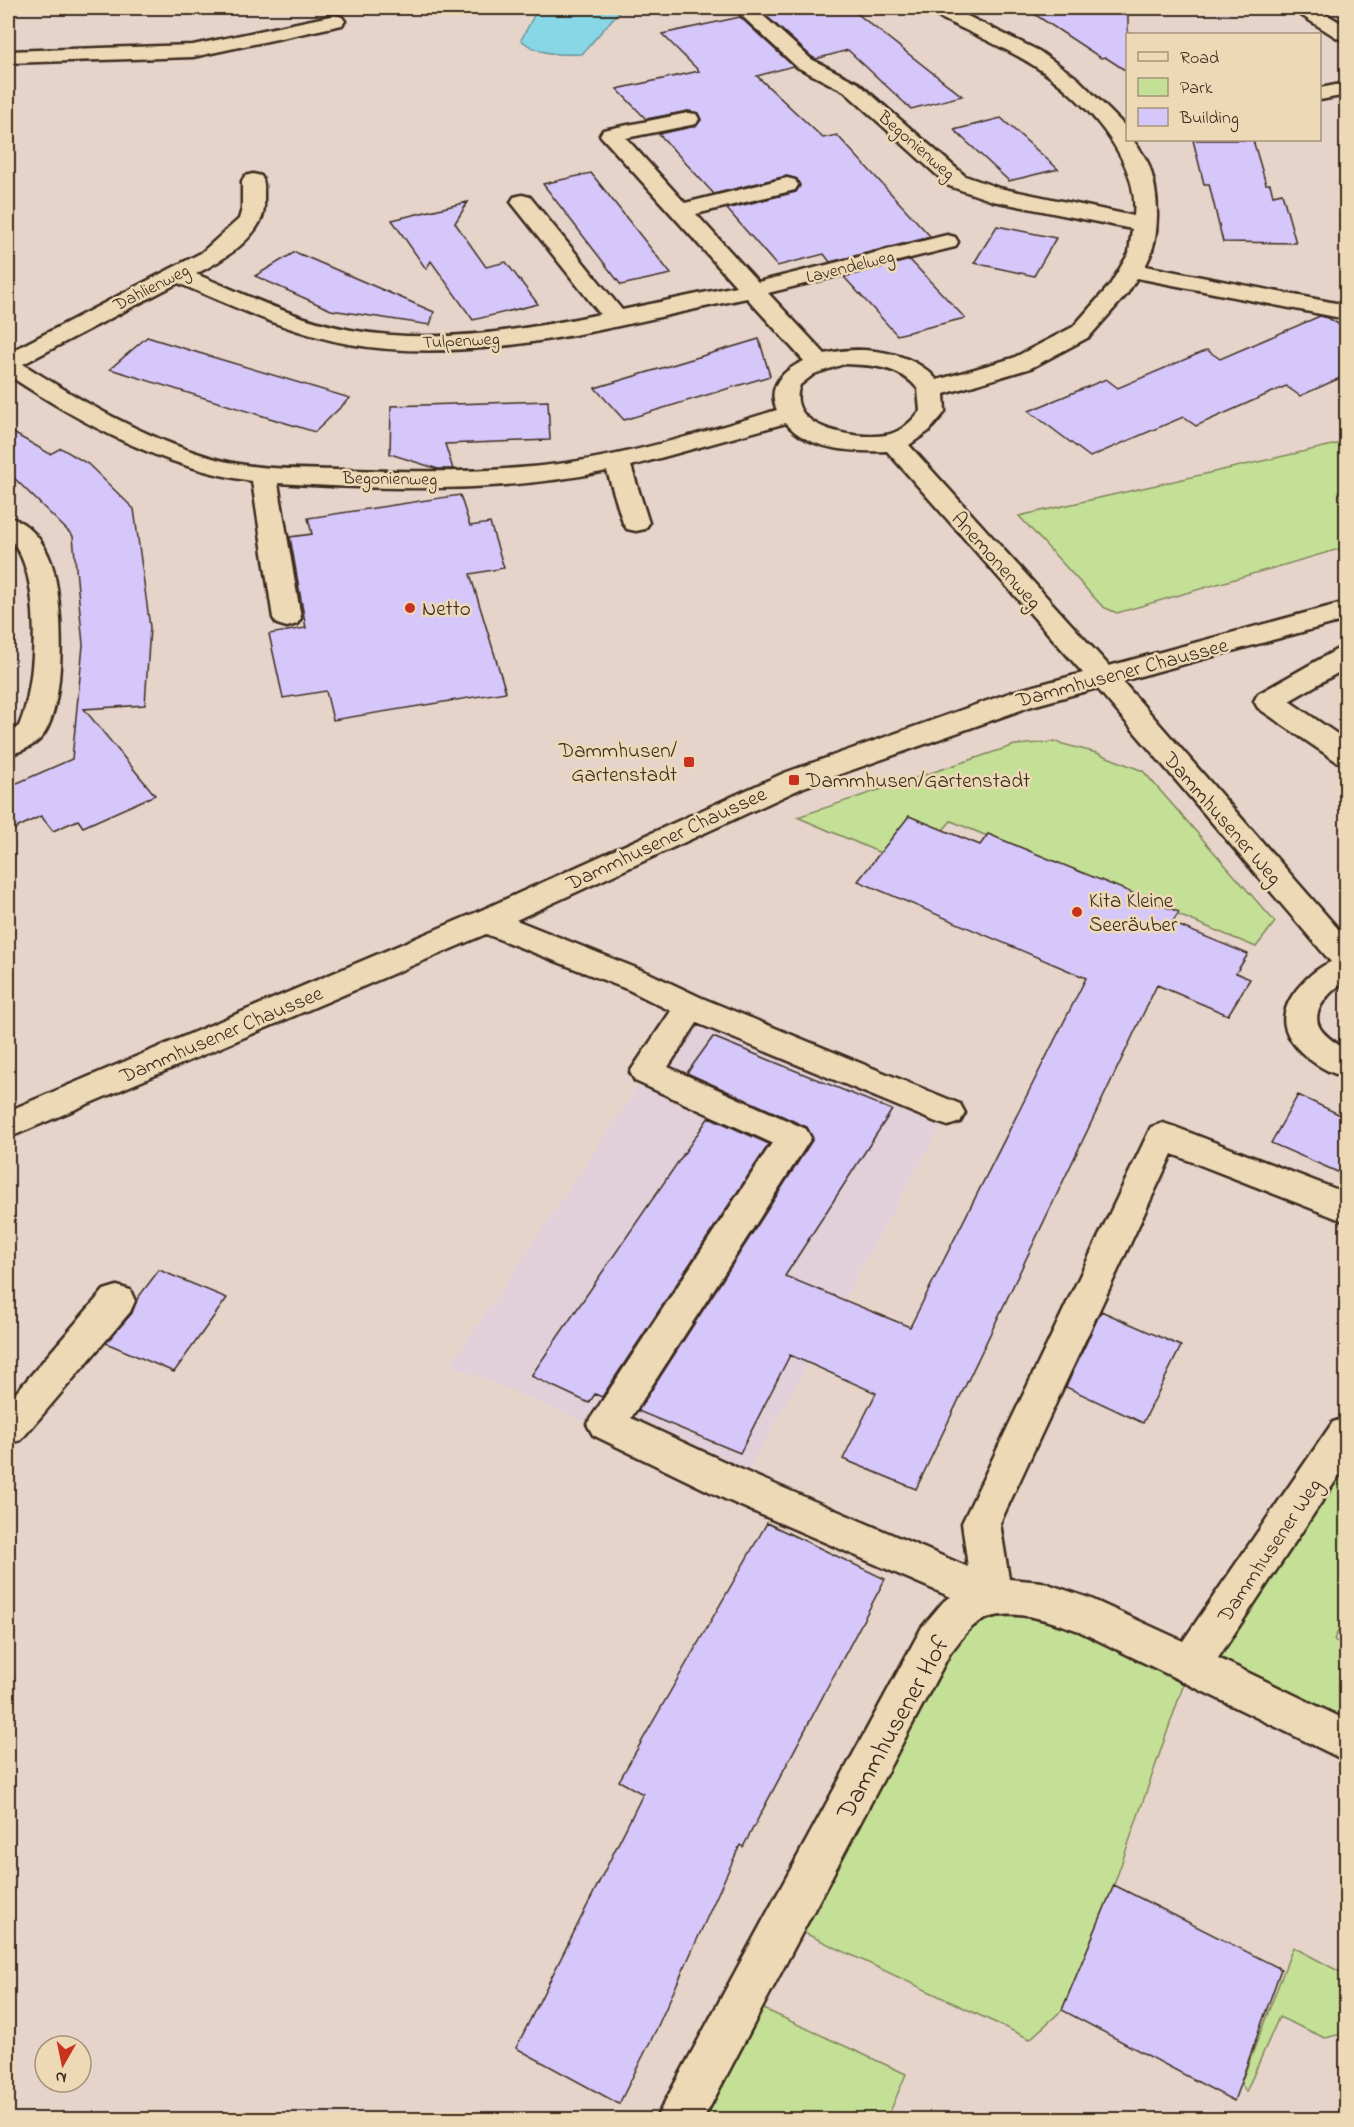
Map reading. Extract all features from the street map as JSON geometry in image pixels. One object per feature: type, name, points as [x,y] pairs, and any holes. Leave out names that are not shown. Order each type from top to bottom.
[{"type":"street","points":[[936,8],[1032,55],[1070,82],[1123,131]]},
{"type":"street","points":[[1303,8],[1347,35]]},
{"type":"street","name":"Begonienweg","points":[[751,15],[804,63],[851,87],[957,182],[993,194],[1146,225]]},
{"type":"street","points":[[8,57],[193,51],[336,21]]},
{"type":"street","points":[[1321,94],[1347,89]]},
{"type":"street","points":[[688,118],[611,135],[819,363]]},
{"type":"street","points":[[931,390],[1022,363],[1081,332],[1119,289],[1141,253],[1146,225],[1146,206],[1137,164],[1127,141]]},
{"type":"street","name":"Dahlienweg","points":[[8,363],[209,258],[242,230],[250,219],[253,209],[253,181]]},
{"type":"street","points":[[681,211],[787,185]]},
{"type":"street","points":[[522,202],[615,317]]},
{"type":"street","name":"Lavendelweg","points":[[753,290],[947,242]]},
{"type":"street","points":[[1130,270],[1347,312]]},
{"type":"street","name":"Tulpenweg","points":[[176,274],[284,319],[348,337],[414,343],[464,342],[543,333],[753,290]]},
{"type":"street","points":[[843,357],[869,357],[894,363],[920,376],[931,390],[933,412],[919,428],[893,442],[851,443],[808,431],[790,414],[783,395],[787,385],[799,372],[819,363],[843,357]]},
{"type":"street","name":"Begonienweg","points":[[8,363],[39,386],[164,450],[217,467],[264,475],[465,478],[566,471],[684,446],[790,414]]},
{"type":"street","name":"Anemonenweg","points":[[893,442],[963,524],[1102,677]]},
{"type":"street","points":[[617,461],[636,523]]},
{"type":"street","points":[[264,475],[287,618]]},
{"type":"street","points":[[8,525],[32,548],[43,578],[47,626],[42,708],[30,732],[8,746]]},
{"type":"street","name":"Dammhusener Chaussee","points":[[8,1125],[486,921],[794,780],[1012,702],[1347,611]]},
{"type":"street","points":[[1347,656],[1268,701],[1347,754]]},
{"type":"street","name":"Dammhusener Weg","points":[[1102,677],[1255,856],[1347,958]]},
{"type":"street","points":[[486,921],[640,982],[691,1007],[948,1113]]},
{"type":"street","points":[[1347,968],[1330,976],[1306,1001],[1301,1020],[1305,1033],[1334,1059],[1347,1065]]},
{"type":"street","points":[[691,1007],[648,1072],[794,1138],[606,1425],[740,1487],[992,1596],[1042,1600],[1089,1616],[1347,1741]]},
{"type":"street","points":[[992,1596],[981,1523],[1163,1136],[1347,1208]]},
{"type":"street","points":[[8,1428],[117,1301]]},
{"type":"street","name":"Dammhusener Weg","points":[[1190,1665],[1347,1434]]},
{"type":"street","name":"Dammhusener Hof","points":[[678,2120],[936,1640],[958,1614],[992,1596]]},
{"type":"shaded area","points":[[691,1007],[948,1113],[739,1487],[451,1365]]},
{"type":"green space","points":[[1346,442],[1346,547],[1117,613],[1103,607],[1019,516]]},
{"type":"green space","points":[[1055,742],[1097,753],[1143,771],[1275,922],[1256,947],[951,821],[911,866],[797,817],[1015,745]]},
{"type":"green space","points":[[1341,1445],[1346,1447],[1346,1614],[1334,1640],[1346,1647],[1346,1741],[1190,1666],[1114,1885],[1062,2010],[1030,2039],[783,1923],[936,1640],[992,1596],[1190,1665]]},
{"type":"green space","points":[[1293,1947],[1346,1975],[1346,2033],[1325,2038],[1279,2017],[1246,2092],[1241,2083]]},
{"type":"green space","points":[[742,1999],[906,2074],[887,2119],[678,2120]]},
{"type":"water","points":[[538,8],[622,8],[582,54],[565,54],[535,49],[521,40]]},
{"type":"building","points":[[781,8],[850,8],[962,96],[911,109],[848,50],[816,59],[812,57],[762,12]]},
{"type":"building","points":[[1025,8],[1128,8],[1126,71],[1105,57],[1101,58]]},
{"type":"building","points":[[740,17],[793,66],[757,76],[823,138],[837,135],[931,237],[830,262],[824,254],[777,266],[727,209],[796,192],[800,186],[797,179],[786,176],[714,194],[659,134],[696,126],[701,120],[698,113],[688,111],[646,119],[617,89],[699,71],[662,34]]},
{"type":"building","points":[[1001,118],[1058,169],[1009,181],[954,130]]},
{"type":"building","points":[[1193,141],[1253,141],[1266,184],[1270,184],[1273,195],[1282,193],[1296,243],[1223,242],[1209,184],[1204,184]]},
{"type":"building","points":[[591,173],[671,274],[621,285],[543,184]]},
{"type":"building","points":[[468,202],[455,223],[486,267],[506,262],[538,304],[473,320],[431,261],[426,269],[392,220]]},
{"type":"building","points":[[997,226],[1056,238],[1034,276],[974,263]]},
{"type":"building","points":[[295,252],[434,312],[430,325],[331,310],[255,276]]},
{"type":"building","points":[[910,260],[965,318],[897,335],[844,277]]},
{"type":"building","points":[[1320,316],[1347,329],[1347,375],[1300,396],[1286,386],[1196,426],[1183,417],[1090,457],[1029,411],[1106,379],[1118,388],[1207,350],[1220,359]]},
{"type":"building","points":[[147,337],[350,398],[315,432],[110,369]]},
{"type":"building","points":[[759,339],[770,376],[624,420],[595,388]]},
{"type":"building","points":[[548,401],[550,440],[445,444],[453,469],[438,469],[390,454],[391,406]]},
{"type":"building","points":[[8,430],[50,454],[61,448],[88,464],[134,509],[150,627],[145,705],[84,709],[155,795],[83,827],[78,820],[53,831],[41,816],[8,832],[8,787],[72,759],[83,645],[73,536],[8,472]]},
{"type":"building","points":[[460,495],[470,526],[490,523],[504,568],[470,574],[506,692],[333,720],[326,691],[283,698],[269,634],[306,628],[290,537],[312,534],[308,518]]},
{"type":"building","points":[[909,816],[980,845],[988,834],[1179,912],[1172,923],[1248,954],[1236,973],[1250,979],[1228,1015],[1157,985],[916,1489],[843,1459],[876,1393],[790,1355],[740,1453],[638,1411],[813,1139],[807,1127],[687,1073],[713,1037],[892,1110],[785,1276],[910,1327],[1086,978],[858,881]]},
{"type":"building","points":[[1298,1095],[1347,1118],[1347,1176],[1271,1143]]},
{"type":"building","points":[[709,1117],[769,1144],[602,1397],[595,1394],[589,1403],[531,1376]]},
{"type":"building","points":[[159,1270],[227,1298],[174,1372],[106,1343],[132,1313],[137,1299]]},
{"type":"building","points":[[1101,1311],[1181,1346],[1143,1423],[1066,1387]]},
{"type":"building","points":[[767,1523],[885,1579],[743,1847],[740,1845],[656,2030],[619,2104],[516,2048],[643,1794],[619,1781]]},
{"type":"building","points":[[1114,1885],[1281,1969],[1234,2101],[1062,2010]]},
{"type":"place","name":"Netto","points":[[410,608]]},
{"type":"place","name":"Dammhusen/ Gartenstadt","points":[[689,762]]},
{"type":"place","name":"Dammhusen/Gartenstadt","points":[[794,780]]},
{"type":"place","name":"Kita Kleine Seeräuber","points":[[1077,912]]}]
